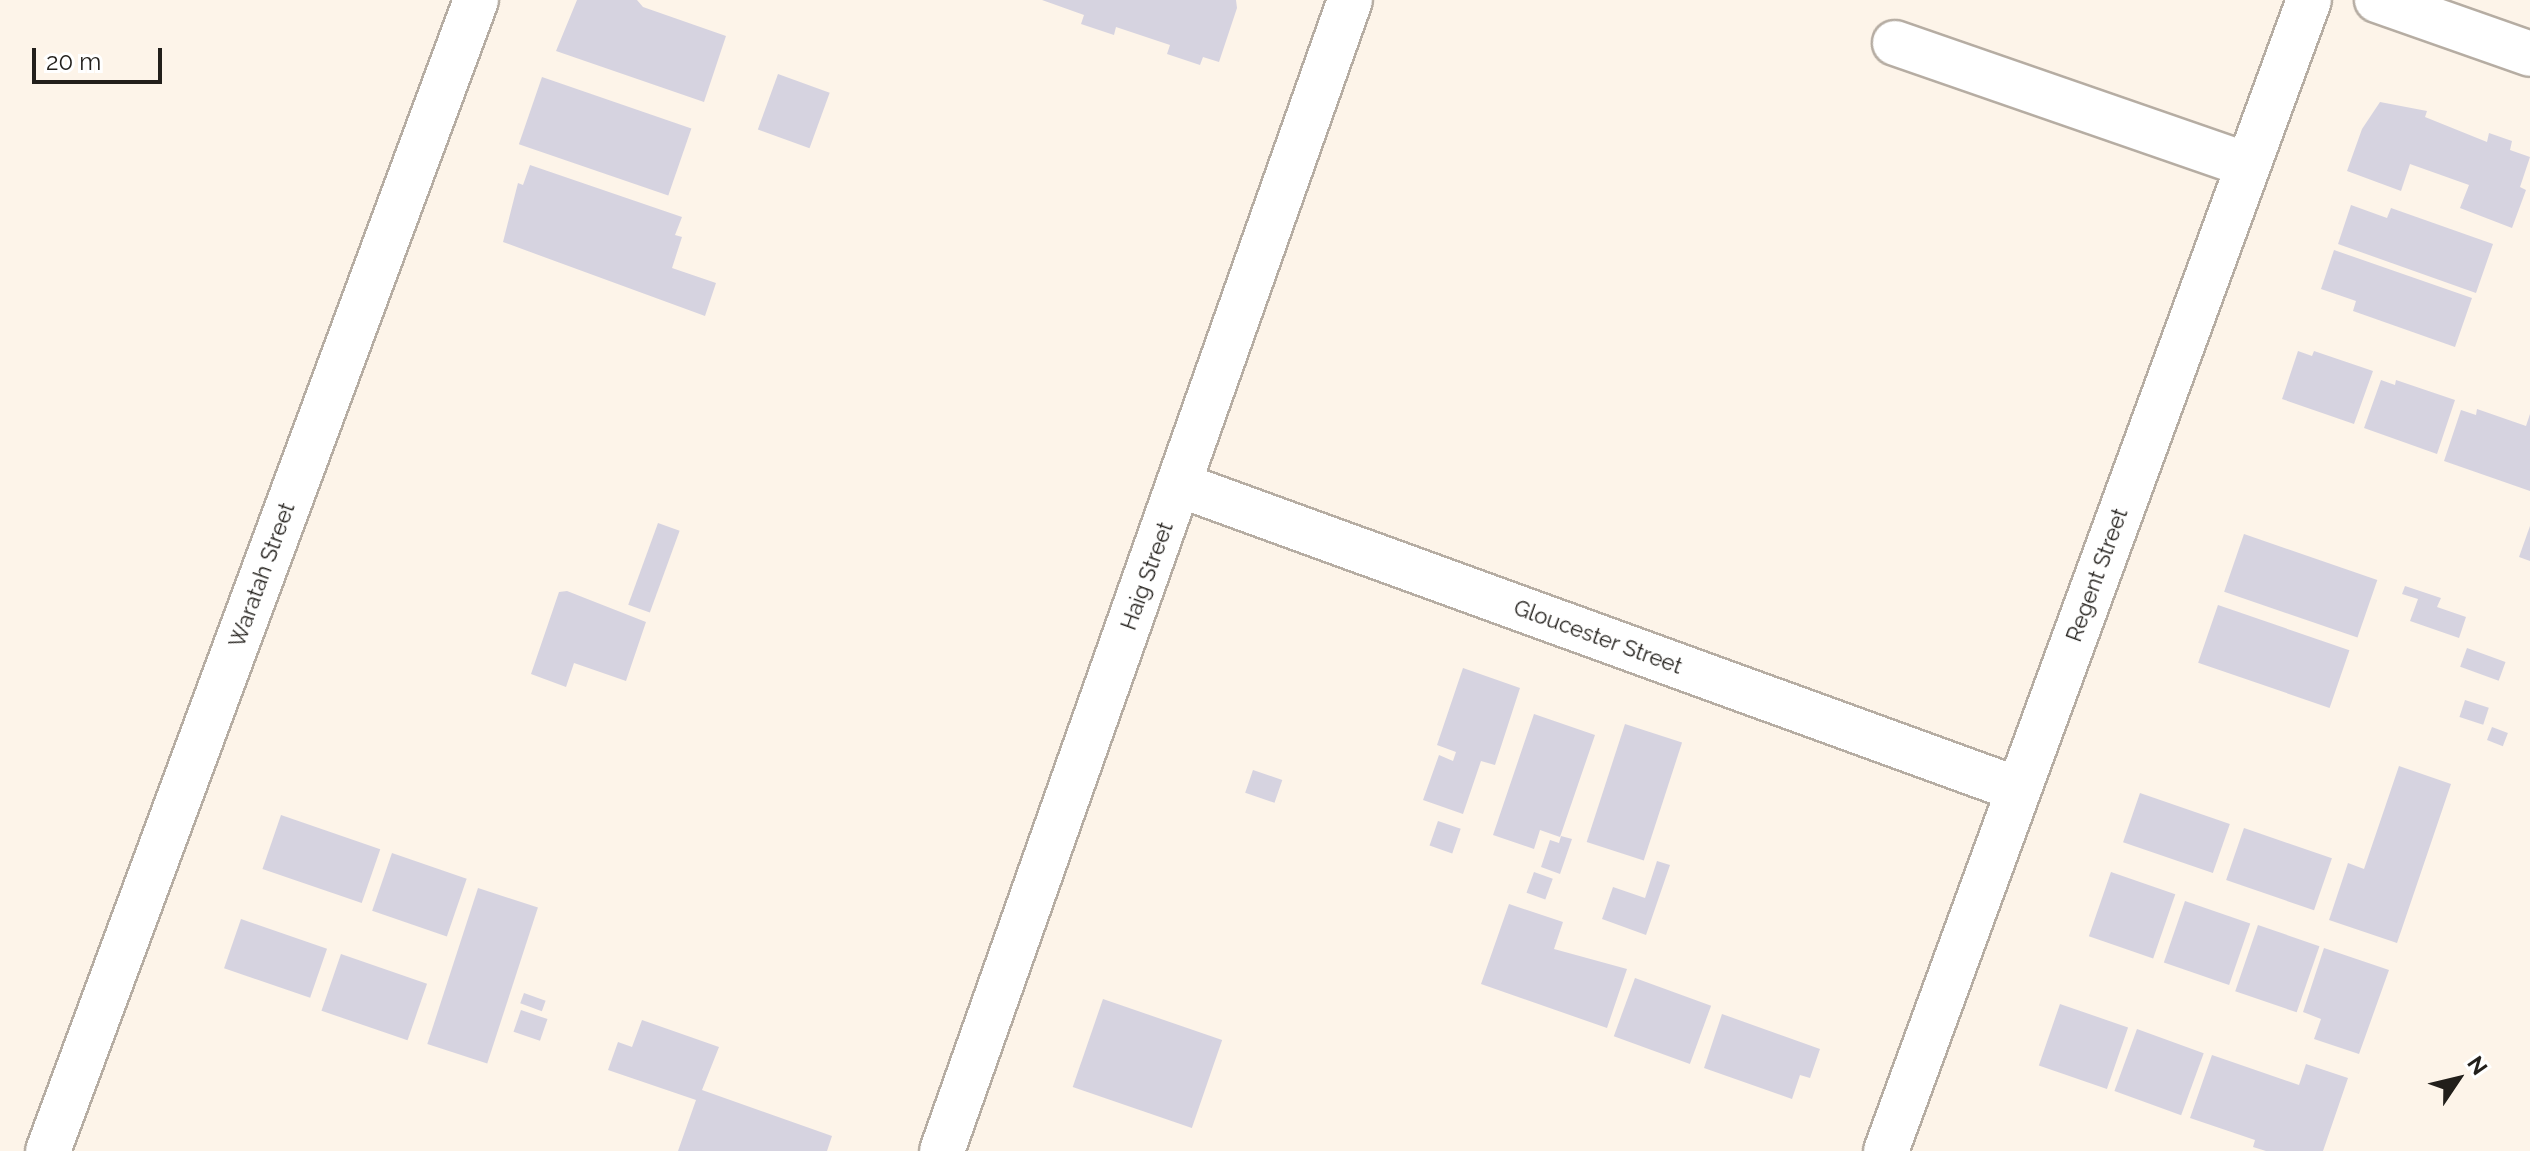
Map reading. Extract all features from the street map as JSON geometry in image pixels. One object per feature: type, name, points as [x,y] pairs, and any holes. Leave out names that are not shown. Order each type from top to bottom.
[{"type":"street","name":"Waratah Street","points":[[48,1151],[476,0]]},
{"type":"street","name":"Haig Street","points":[[942,1151],[1350,0]]},
{"type":"street","name":"Regent Street","points":[[1886,1151],[2309,0]]},
{"type":"street","points":[[2377,0],[2530,54]]},
{"type":"street","points":[[1895,43],[2248,165]]},
{"type":"street","name":"Gloucester Street","points":[[1180,485],[2017,789]]},
{"type":"building","points":[[577,0],[637,0],[643,7],[726,36],[704,102],[556,51]]},
{"type":"building","points":[[1042,0],[1236,0],[1237,8],[1219,62],[1203,57],[1200,65],[1167,54],[1170,45],[1116,27],[1114,35],[1081,24],[1084,15]]},
{"type":"building","points":[[778,74],[830,93],[810,148],[758,129]]},
{"type":"building","points":[[542,77],[691,128],[668,196],[519,144]]},
{"type":"building","points":[[2380,102],[2427,111],[2425,117],[2487,142],[2489,133],[2512,141],[2510,150],[2530,157],[2520,187],[2526,190],[2512,228],[2460,208],[2469,185],[2410,164],[2401,191],[2347,171],[2362,129]]},
{"type":"building","points":[[530,165],[682,217],[675,235],[682,237],[672,268],[716,283],[705,316],[503,242],[518,183],[523,185]]},
{"type":"building","points":[[2351,205],[2387,218],[2391,208],[2493,244],[2476,293],[2338,244]]},
{"type":"building","points":[[2334,250],[2472,298],[2455,347],[2353,311],[2356,301],[2321,289]]},
{"type":"building","points":[[2298,351],[2312,356],[2314,351],[2373,371],[2354,424],[2282,399]]},
{"type":"building","points":[[2381,380],[2395,385],[2396,380],[2455,400],[2437,454],[2364,428]]},
{"type":"building","points":[[2477,409],[2526,426],[2530,414],[2530,491],[2444,461],[2461,410],[2476,415]]},
{"type":"building","points":[[658,523],[680,531],[650,613],[628,605]]},
{"type":"building","points":[[2530,526],[2530,561],[2519,557]]},
{"type":"building","points":[[2244,534],[2377,580],[2357,638],[2224,592]]},
{"type":"building","points":[[2405,586],[2441,598],[2437,607],[2466,617],[2459,638],[2410,621],[2418,599],[2402,594]]},
{"type":"building","points":[[567,591],[646,622],[626,681],[574,663],[566,687],[531,674],[559,592]]},
{"type":"building","points":[[2218,605],[2349,650],[2330,708],[2198,663]]},
{"type":"building","points":[[2467,648],[2506,662],[2499,681],[2460,667]]},
{"type":"building","points":[[1463,668],[1520,688],[1495,765],[1481,761],[1463,814],[1423,800],[1439,755],[1453,761],[1456,752],[1437,745]]},
{"type":"building","points":[[2465,700],[2489,708],[2483,725],[2459,717]]},
{"type":"building","points":[[1534,714],[1595,735],[1560,837],[1540,830],[1534,849],[1493,835]]},
{"type":"building","points":[[1625,724],[1682,743],[1644,860],[1587,842]]},
{"type":"building","points":[[2492,727],[2508,733],[2503,746],[2487,740]]},
{"type":"building","points":[[2399,766],[2451,784],[2397,943],[2329,920],[2348,863],[2364,869]]},
{"type":"building","points":[[1253,770],[1282,780],[1274,803],[1245,793]]},
{"type":"building","points":[[2140,793],[2230,824],[2213,873],[2123,842]]},
{"type":"building","points":[[281,815],[380,849],[362,903],[262,869]]},
{"type":"building","points":[[1438,821],[1461,829],[1452,853],[1430,846]]},
{"type":"building","points":[[2244,828],[2332,858],[2314,910],[2226,880]]},
{"type":"building","points":[[1561,836],[1572,839],[1560,874],[1541,867],[1550,840],[1559,843]]},
{"type":"building","points":[[392,853],[467,879],[447,936],[372,911]]},
{"type":"building","points":[[1657,861],[1670,865],[1646,935],[1602,919],[1613,887],[1645,898]]},
{"type":"building","points":[[1534,872],[1553,879],[1545,900],[1526,893]]},
{"type":"building","points":[[2111,872],[2175,894],[2153,958],[2089,936]]},
{"type":"building","points":[[478,888],[538,907],[487,1063],[427,1044]]},
{"type":"building","points":[[2185,901],[2250,923],[2229,985],[2164,962]]},
{"type":"building","points":[[1509,904],[1563,922],[1554,949],[1627,969],[1607,1028],[1481,984]]},
{"type":"building","points":[[241,919],[327,949],[310,998],[224,968]]},
{"type":"building","points":[[2258,925],[2319,946],[2297,1012],[2235,991]]},
{"type":"building","points":[[2324,948],[2389,970],[2359,1054],[2314,1039],[2321,1019],[2303,1012]]},
{"type":"building","points":[[341,954],[427,984],[408,1040],[321,1011]]},
{"type":"building","points":[[1635,978],[1711,1006],[1690,1064],[1614,1036]]},
{"type":"building","points":[[524,993],[546,1001],[542,1011],[520,1003]]},
{"type":"building","points":[[1103,999],[1222,1040],[1192,1128],[1073,1087]]},
{"type":"building","points":[[2060,1004],[2128,1027],[2107,1089],[2039,1065]]},
{"type":"building","points":[[521,1010],[547,1019],[540,1041],[514,1032]]},
{"type":"building","points":[[1722,1014],[1820,1049],[1810,1078],[1800,1075],[1792,1099],[1704,1068]]},
{"type":"building","points":[[642,1020],[719,1047],[702,1090],[832,1136],[827,1151],[678,1151],[696,1100],[608,1070],[618,1042],[632,1047]]},
{"type":"building","points":[[2137,1029],[2204,1053],[2181,1115],[2114,1091]]},
{"type":"building","points":[[2212,1055],[2299,1085],[2306,1064],[2348,1078],[2323,1151],[2266,1151],[2253,1147],[2255,1140],[2190,1118]]}]
